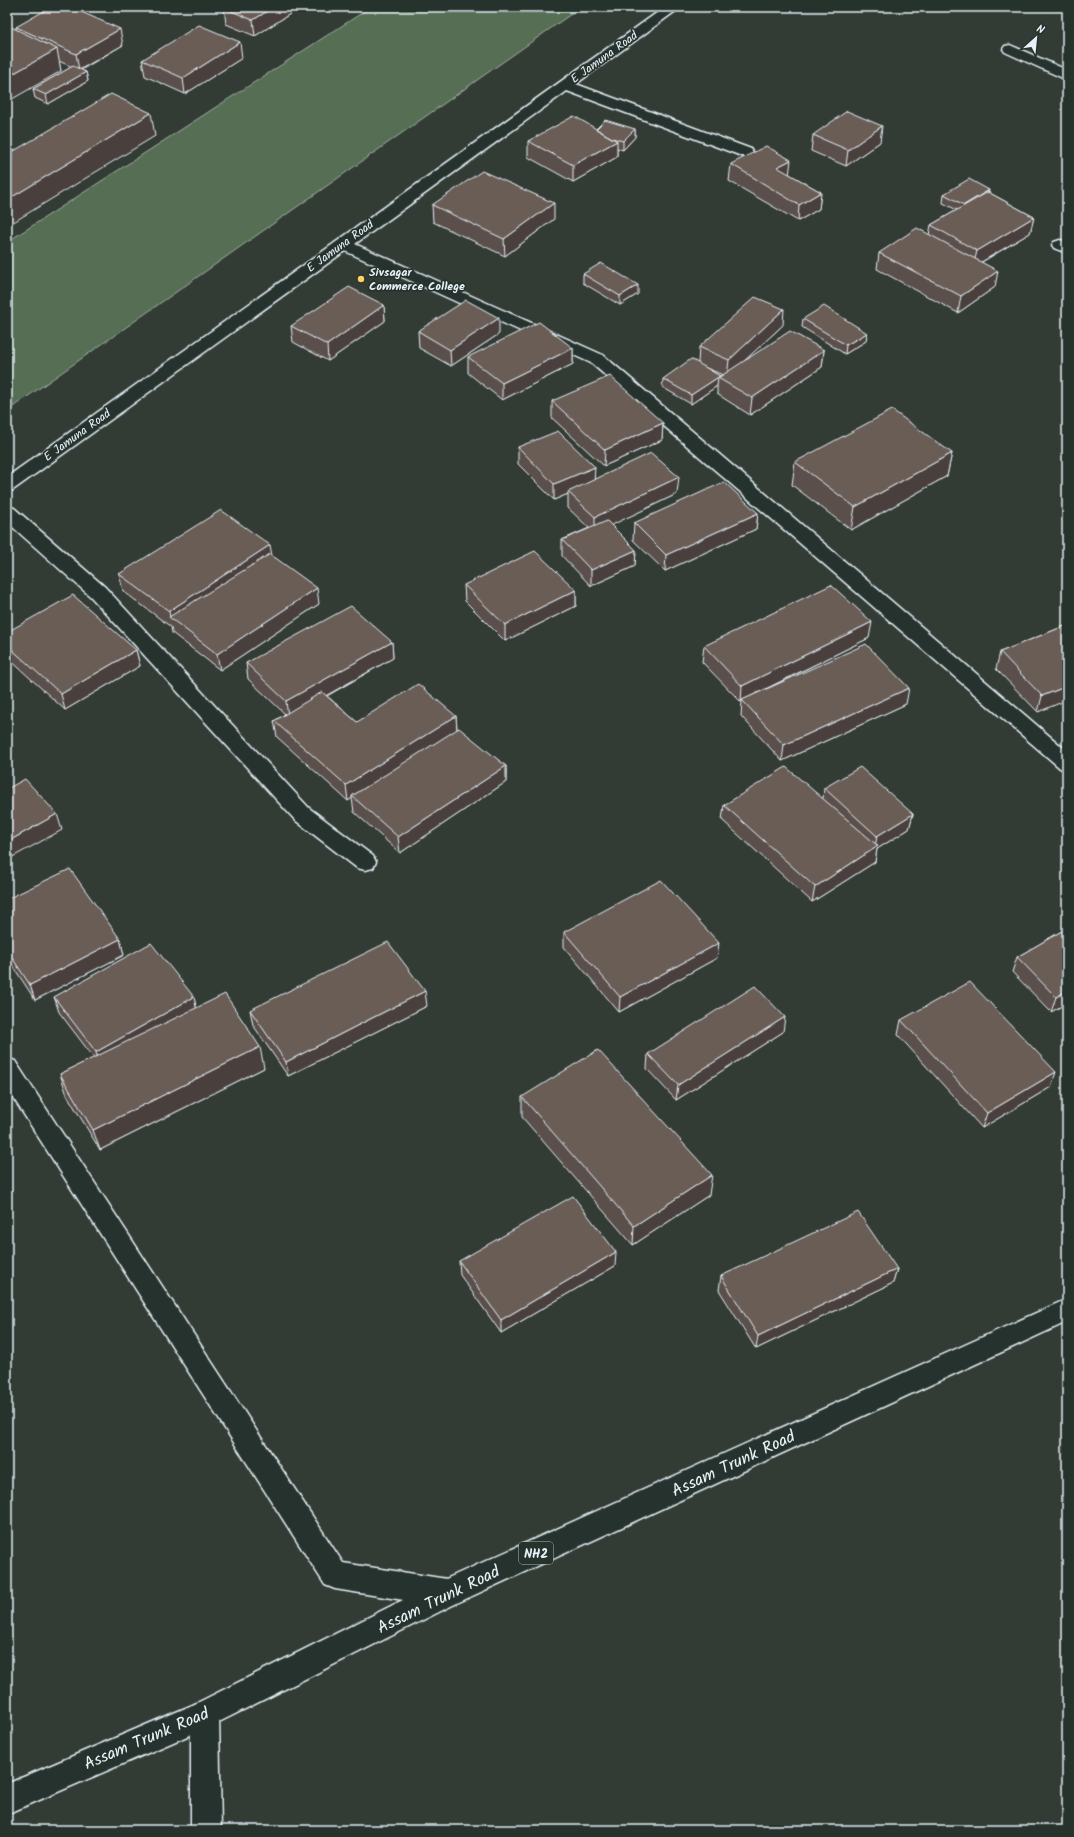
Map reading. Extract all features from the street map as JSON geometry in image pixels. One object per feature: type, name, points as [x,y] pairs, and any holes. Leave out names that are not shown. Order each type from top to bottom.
[{"type":"main road","name":"E Jamuna Road","points":[[7,486],[674,7]]},
{"type":"main road","points":[[1010,49],[1067,76]]},
{"type":"main road","points":[[564,85],[745,152]]},
{"type":"main road","points":[[343,244],[597,359],[1067,763]]},
{"type":"main road","points":[[7,512],[98,592],[302,814],[364,862]]},
{"type":"main road","points":[[7,1068],[335,1575],[446,1593]]},
{"type":"main road","name":"Assam Trunk Road","points":[[7,1798],[205,1714],[446,1593],[1067,1310]]},
{"type":"main road","points":[[205,1714],[206,1830]]},
{"type":"green space","points":[[371,7],[581,7],[7,411],[7,242]]},
{"type":"building","points":[[51,7],[70,7],[120,29],[76,54],[16,27]]},
{"type":"building","points":[[274,7],[253,20],[224,8]]},
{"type":"building","points":[[7,25],[57,49],[7,77]]},
{"type":"building","points":[[199,25],[240,42],[183,78],[142,60]]},
{"type":"building","points":[[73,66],[86,72],[46,95],[33,89]]},
{"type":"building","points":[[111,94],[151,113],[7,200],[7,155]]},
{"type":"building","points":[[847,111],[882,126],[848,150],[813,135]]},
{"type":"building","points":[[574,116],[617,141],[573,165],[528,141]]},
{"type":"building","points":[[605,120],[635,129],[623,141],[612,138],[596,129]]},
{"type":"building","points":[[766,146],[791,160],[777,167],[821,192],[799,205],[731,164]]},
{"type":"building","points":[[482,171],[554,203],[504,239],[432,205]]},
{"type":"building","points":[[969,179],[989,190],[964,205],[944,194]]},
{"type":"building","points":[[988,192],[1034,217],[977,251],[931,225]]},
{"type":"building","points":[[917,228],[998,271],[961,296],[879,253]]},
{"type":"building","points":[[601,263],[638,285],[620,296],[583,274]]},
{"type":"building","points":[[349,287],[384,305],[327,345],[291,326]]},
{"type":"building","points":[[755,297],[784,309],[729,360],[699,347]]},
{"type":"building","points":[[466,300],[499,318],[450,350],[418,331]]},
{"type":"building","points":[[824,306],[867,333],[846,345],[803,319]]},
{"type":"building","points":[[539,322],[573,348],[502,383],[468,357]]},
{"type":"building","points":[[790,331],[824,350],[752,398],[718,378]]},
{"type":"building","points":[[691,359],[720,376],[691,395],[663,379]]},
{"type":"building","points":[[610,376],[663,423],[605,450],[552,401]]},
{"type":"building","points":[[892,410],[952,453],[855,507],[795,462]]},
{"type":"building","points":[[558,431],[595,467],[554,484],[518,447]]},
{"type":"building","points":[[651,453],[679,477],[595,517],[568,492]]},
{"type":"building","points":[[724,482],[758,513],[666,555],[634,523]]},
{"type":"building","points":[[221,510],[270,545],[169,611],[119,574]]},
{"type":"building","points":[[607,521],[636,550],[591,570],[562,540]]},
{"type":"building","points":[[535,551],[576,590],[505,625],[464,585]]},
{"type":"building","points":[[270,554],[317,588],[217,654],[169,617]]},
{"type":"building","points":[[831,585],[872,622],[742,686],[704,646]]},
{"type":"building","points":[[73,595],[136,650],[61,694],[7,645],[7,632]]},
{"type":"building","points":[[351,606],[392,642],[286,701],[246,663]]},
{"type":"building","points":[[1067,625],[1067,686],[1042,696],[1000,652]]},
{"type":"building","points":[[866,644],[909,688],[784,745],[742,700]]},
{"type":"building","points":[[418,684],[456,716],[346,785],[274,721],[322,692],[357,722]]},
{"type":"building","points":[[459,728],[506,766],[398,837],[352,796]]},
{"type":"building","points":[[786,767],[878,846],[815,887],[724,805]]},
{"type":"building","points":[[860,767],[913,814],[877,836],[824,788]]},
{"type":"building","points":[[25,779],[57,814],[7,842],[7,789]]},
{"type":"building","points":[[70,869],[120,939],[30,985],[7,950],[7,899]]},
{"type":"building","points":[[661,880],[719,943],[620,997],[564,932]]},
{"type":"building","points":[[1067,928],[1067,991],[1056,997],[1017,957]]},
{"type":"building","points":[[388,942],[425,991],[286,1062],[250,1010]]},
{"type":"building","points":[[151,943],[194,997],[96,1052],[54,997]]},
{"type":"building","points":[[970,982],[1056,1072],[987,1113],[901,1020]]},
{"type":"building","points":[[755,986],[785,1017],[678,1085],[648,1054]]},
{"type":"building","points":[[225,994],[260,1047],[93,1130],[60,1074]]},
{"type":"building","points":[[598,1050],[712,1175],[634,1226],[522,1097]]},
{"type":"building","points":[[573,1196],[616,1252],[501,1320],[459,1261]]},
{"type":"building","points":[[858,1212],[897,1269],[758,1336],[721,1276]]},
{"type":"place","name":"Sivsagar Commerce College","points":[[361,279]]}]
